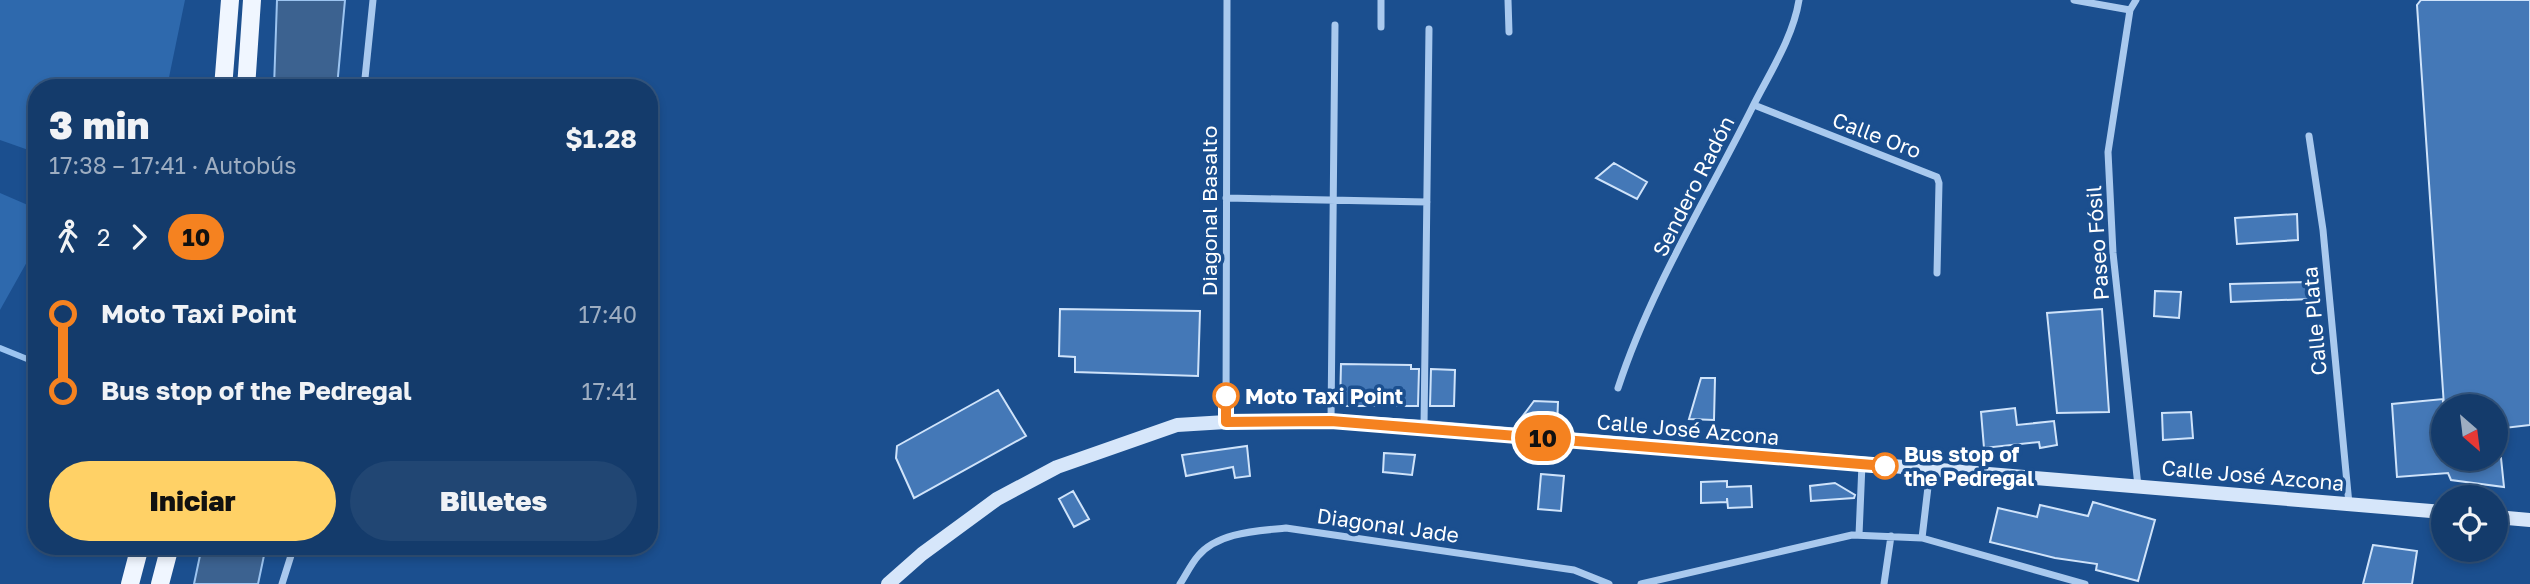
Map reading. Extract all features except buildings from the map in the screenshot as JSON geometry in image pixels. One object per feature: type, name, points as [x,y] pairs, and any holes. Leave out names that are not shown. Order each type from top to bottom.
[{"type":"main road","points":[[224,79],[230,0]]},
{"type":"main road","points":[[247,79],[252,0]]},
{"type":"main road","name":"Calle José Azcona","points":[[888,584],[922,554],[998,499],[1057,467],[1177,425],[1226,422],[1331,421],[1424,427],[2431,511]]},
{"type":"main road","points":[[2508,519],[2529,522]]},
{"type":"main road","points":[[130,584],[138,555]]},
{"type":"main road","points":[[160,584],[168,555]]},
{"type":"street","points":[[365,79],[373,0]]},
{"type":"street","name":"Diagonal Basalto","points":[[1226,422],[1227,0]]},
{"type":"street","points":[[1381,0],[1381,27]]},
{"type":"street","points":[[1508,0],[1509,32]]},
{"type":"street","name":"Sendero Radón","points":[[1618,388],[1626,362],[1656,295],[1782,51],[1799,0]]},
{"type":"street","points":[[2074,0],[2130,10]]},
{"type":"street","name":"Paseo Fósil","points":[[2136,0],[2130,10],[2108,152],[2113,253],[2138,486]]},
{"type":"street","points":[[1331,421],[1335,25]]},
{"type":"street","points":[[1424,427],[1429,29]]},
{"type":"street","name":"Calle Oro","points":[[1754,105],[1937,177],[1937,273]]},
{"type":"street","name":"Calle Plata","points":[[2309,136],[2323,230],[2349,504]]},
{"type":"street","points":[[1226,198],[1427,202]]},
{"type":"street","points":[[1859,535],[1862,464]]},
{"type":"street","points":[[1922,538],[1930,470]]},
{"type":"street","name":"Diagonal Jade","points":[[1180,584],[1197,557],[1209,546],[1253,532],[1286,528],[1574,570],[1609,584]]},
{"type":"street","points":[[1641,584],[1770,552],[1859,535],[1922,538],[2085,584]]},
{"type":"street","points":[[1884,584],[1891,536]]},
{"type":"street","points":[[282,584],[290,555]]},
{"type":"shaded area","points":[[0,0],[185,0],[169,79],[28,79],[28,150],[0,140]]},
{"type":"shaded area","points":[[277,0],[345,0],[338,79],[274,79]]},
{"type":"shaded area","points":[[0,193],[28,205],[28,260],[0,310]]},
{"type":"shaded area","points":[[200,555],[264,555],[258,584],[194,584]]},
{"type":"waterway","points":[[0,348],[28,359]]},
{"type":"bus line","name":"10","points":[[1226,396],[1226,422],[1331,421],[1424,427],[1885,466]]},
{"type":"place","name":"Moto Taxi Point","points":[[1226,396]]},
{"type":"place","name":"Bus stop of the Pedregal","points":[[1885,466]]}]
